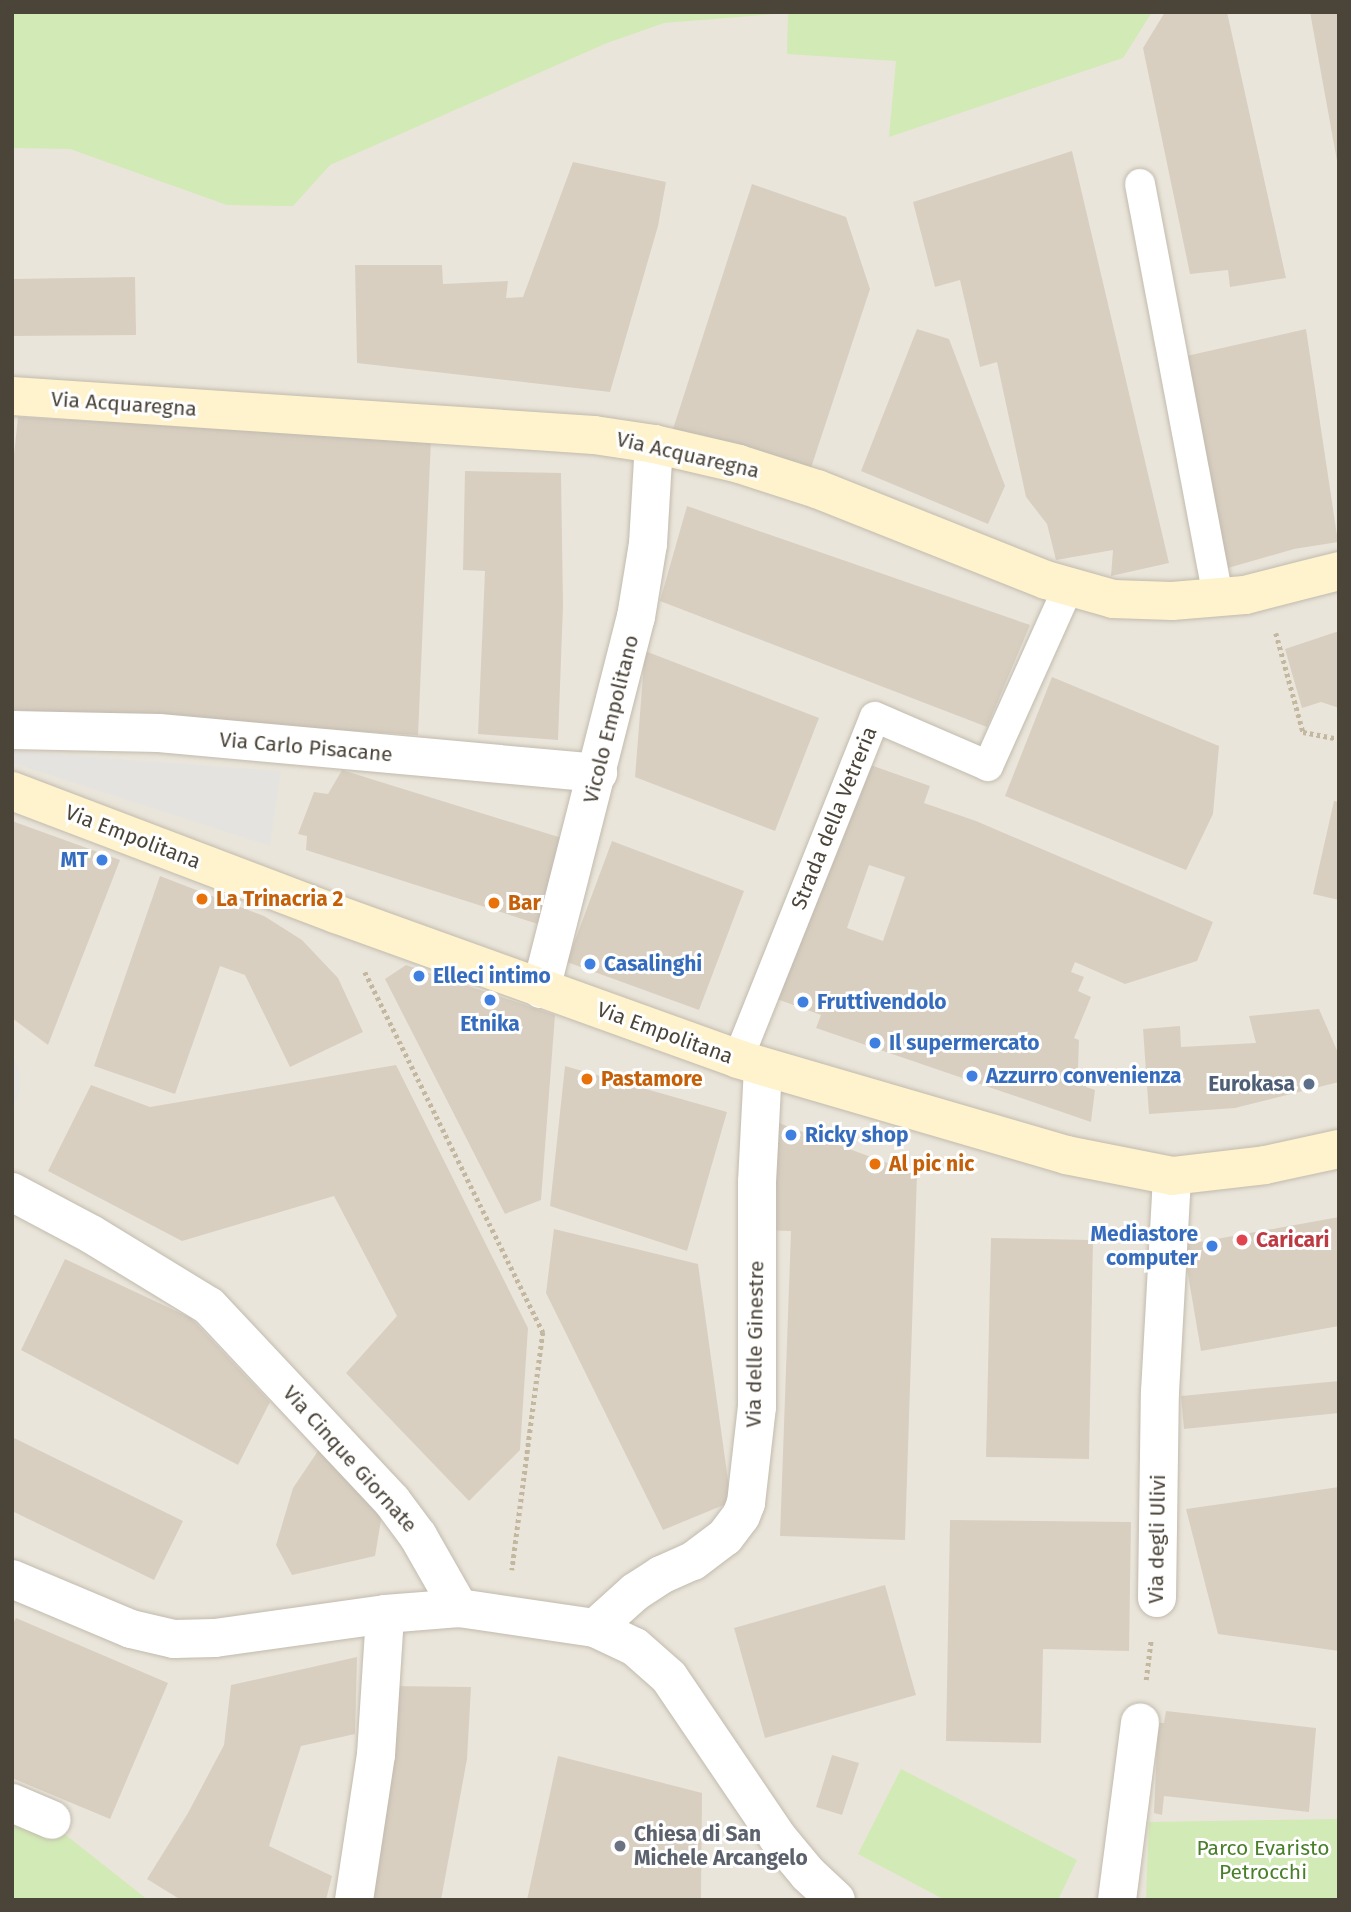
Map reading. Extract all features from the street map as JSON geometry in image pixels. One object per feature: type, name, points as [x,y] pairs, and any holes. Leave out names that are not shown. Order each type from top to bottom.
[{"type":"main road","name":"Via Acquaregna","points":[[12,396],[580,434],[654,444],[739,464],[817,489],[1068,588],[1131,602],[1265,592],[1339,571]]},
{"type":"main road","name":"Via Empolitana","points":[[12,791],[336,914],[751,1063],[1066,1155],[1172,1176],[1265,1165],[1339,1149]]},
{"type":"street","name":"Vicolo Empolitano","points":[[541,989],[598,773],[640,594],[648,544],[654,444]]},
{"type":"street","name":"Via Carlo Pisacane","points":[[12,730],[159,733],[598,773]]},
{"type":"street","name":"Via delle Ginestre","points":[[595,1628],[635,1592],[661,1575],[693,1561],[725,1537],[741,1516],[746,1503],[757,1407],[757,1182],[751,1063]]},
{"type":"street","name":"Via degli Ulivi","points":[[1157,1598],[1160,1392],[1172,1176]]},
{"type":"street","name":"Via Cinque Giornate","points":[[12,1192],[91,1234],[209,1306],[392,1501],[418,1536],[459,1608]]},
{"type":"street","points":[[12,1578],[131,1629],[174,1639],[215,1638],[385,1614],[459,1608],[595,1628],[635,1647],[669,1676],[778,1838],[808,1874],[836,1900]]},
{"type":"street","points":[[354,1900],[376,1755],[385,1614]]},
{"type":"street","points":[[1117,1900],[1140,1722]]},
{"type":"street","points":[[12,1803],[52,1820]]},
{"type":"lane","points":[[1140,184],[1218,597]]},
{"type":"lane","name":"Strada della Vetreria","points":[[751,1063],[875,717],[988,766],[1068,588]]},
{"type":"path","points":[[1265,592],[1303,732],[1339,739]]},
{"type":"path","points":[[336,914],[543,1332],[506,1613]]},
{"type":"path","name":"Via degli Ulivi","points":[[1140,1722],[1157,1598]]},
{"type":"shaded area","points":[[12,12],[1339,12],[1339,1900],[12,1900]]},
{"type":"shaded area","points":[[12,751],[281,771],[270,846],[12,763]]},
{"type":"shaded area","points":[[12,1055],[20,1072],[20,1091],[12,1110]]},
{"type":"green space","points":[[12,12],[1152,12],[1123,58],[889,137],[896,61],[787,54],[788,13],[664,23],[607,43],[330,165],[293,206],[227,205],[70,149],[12,148]]},
{"type":"green space","points":[[901,1769],[1077,1860],[1058,1900],[945,1900],[858,1854]]},
{"type":"green space","points":[[12,1809],[67,1836],[148,1900],[12,1900]]},
{"type":"green space","name":"Parco Evaristo Petrocchi","points":[[1339,1819],[1339,1900],[1146,1900],[1149,1822]]},
{"type":"building","points":[[1165,12],[1227,12],[1286,278],[1230,287],[1228,270],[1190,274],[1143,48]]},
{"type":"building","points":[[1310,12],[1339,12],[1339,161],[1337,161]]},
{"type":"building","points":[[1072,151],[1169,563],[1111,576],[1113,550],[1056,560],[1047,524],[1026,497],[997,362],[980,367],[960,280],[935,287],[913,202]]},
{"type":"building","points":[[573,162],[666,182],[658,226],[610,392],[357,363],[355,265],[442,265],[443,284],[508,281],[506,298],[523,297]]},
{"type":"building","points":[[752,184],[846,217],[870,289],[807,480],[673,429]]},
{"type":"building","points":[[135,277],[136,335],[12,336],[12,279]]},
{"type":"building","points":[[917,329],[949,339],[1005,486],[988,524],[861,471]]},
{"type":"building","points":[[1306,329],[1338,542],[1294,549],[1228,568],[1182,357]]},
{"type":"building","points":[[18,417],[431,439],[418,735],[12,710],[12,474]]},
{"type":"building","points":[[465,471],[561,473],[563,606],[558,740],[478,734],[485,571],[463,570]]},
{"type":"building","points":[[687,506],[1030,625],[987,727],[660,601]]},
{"type":"building","points":[[1339,631],[1339,708],[1321,702],[1302,708],[1285,649]]},
{"type":"building","points":[[645,651],[819,718],[775,831],[635,777]]},
{"type":"building","points":[[1052,677],[1219,746],[1213,814],[1186,870],[1005,796]]},
{"type":"building","points":[[862,762],[930,786],[924,803],[976,821],[1213,922],[1197,961],[1125,984],[1075,962],[1071,972],[1084,977],[1078,991],[1091,997],[1074,1038],[1079,1040],[1078,1068],[1087,1071],[1086,1087],[1095,1090],[1091,1122],[816,1028],[821,1015],[777,999]],"holes":[[[869,865],[905,877],[883,941],[847,928]]]},
{"type":"building","points":[[342,770],[565,839],[541,925],[306,850],[307,836],[298,834],[314,792],[328,794]]},
{"type":"building","points":[[1334,801],[1339,802],[1339,900],[1313,894]]},
{"type":"building","points":[[12,821],[120,860],[48,1045],[12,1018]]},
{"type":"building","points":[[612,841],[744,891],[699,1010],[567,962]]},
{"type":"building","points":[[160,876],[264,916],[302,940],[338,978],[363,1032],[290,1067],[245,975],[220,966],[175,1094],[94,1066]]},
{"type":"building","points":[[406,965],[555,1015],[541,1200],[505,1214],[385,979]]},
{"type":"building","points":[[1319,1009],[1339,1055],[1339,1082],[1235,1108],[1149,1114],[1143,1029],[1180,1026],[1181,1047],[1256,1043],[1249,1016]]},
{"type":"building","points":[[396,1065],[528,1328],[520,1450],[469,1501],[346,1373],[397,1316],[334,1196],[182,1241],[48,1171],[91,1085],[150,1107]]},
{"type":"building","points":[[565,1066],[727,1112],[687,1251],[550,1206]]},
{"type":"building","points":[[768,1119],[917,1174],[905,1540],[780,1536],[791,1231],[762,1230]]},
{"type":"building","points":[[1339,1217],[1339,1326],[1201,1351],[1183,1245]]},
{"type":"building","points":[[554,1229],[698,1264],[731,1502],[663,1530],[546,1293]]},
{"type":"building","points":[[991,1238],[1093,1240],[1089,1459],[986,1457]]},
{"type":"building","points":[[65,1259],[191,1318],[270,1402],[238,1465],[21,1350]]},
{"type":"building","points":[[1339,1381],[1339,1413],[1184,1429],[1181,1396]]},
{"type":"building","points":[[12,1437],[183,1521],[154,1580],[12,1511]]},
{"type":"building","points":[[322,1445],[383,1508],[375,1556],[292,1575],[276,1545],[293,1488]]},
{"type":"building","points":[[1339,1487],[1339,1651],[1218,1634],[1186,1509]]},
{"type":"building","points":[[950,1520],[1131,1522],[1129,1651],[1043,1649],[1041,1743],[946,1741]]},
{"type":"building","points":[[885,1585],[916,1695],[765,1738],[734,1628]]},
{"type":"building","points":[[16,1618],[168,1683],[110,1819],[12,1778],[12,1626]]},
{"type":"building","points":[[357,1657],[355,1734],[301,1746],[269,1846],[332,1876],[326,1900],[181,1900],[147,1879],[188,1813],[224,1745],[231,1685]]},
{"type":"building","points":[[389,1686],[471,1687],[467,1759],[441,1900],[366,1900]]},
{"type":"building","points":[[1166,1711],[1316,1728],[1309,1812],[1164,1796],[1162,1815],[1154,1813],[1158,1723],[1164,1723]]},
{"type":"building","points":[[832,1755],[859,1763],[842,1815],[816,1807]]},
{"type":"building","name":"Chiesa di San Michele Arcangelo","points":[[558,1756],[702,1793],[701,1900],[527,1900]]},
{"type":"place","name":"MT","points":[[102,860]]},
{"type":"place","name":"La Trinacria 2","points":[[202,899]]},
{"type":"place","name":"Bar","points":[[494,903]]},
{"type":"place","name":"Casalinghi","points":[[590,964]]},
{"type":"place","name":"Elleci intimo","points":[[419,976]]},
{"type":"place","name":"Etnika","points":[[490,1000]]},
{"type":"place","name":"Fruttivendolo","points":[[803,1002]]},
{"type":"place","name":"Il supermercato","points":[[875,1043]]},
{"type":"place","name":"Azzurro convenienza","points":[[972,1076]]},
{"type":"place","name":"Pastamore","points":[[587,1079]]},
{"type":"place","name":"Eurokasa","points":[[1309,1084]]},
{"type":"place","name":"Ricky shop","points":[[791,1135]]},
{"type":"place","name":"Al pic nic","points":[[875,1164]]},
{"type":"place","name":"Caricari","points":[[1242,1240]]},
{"type":"place","name":"Mediastore computer","points":[[1212,1246]]},
{"type":"place","name":"Chiesa di San Michele Arcangelo","points":[[620,1846]]}]
